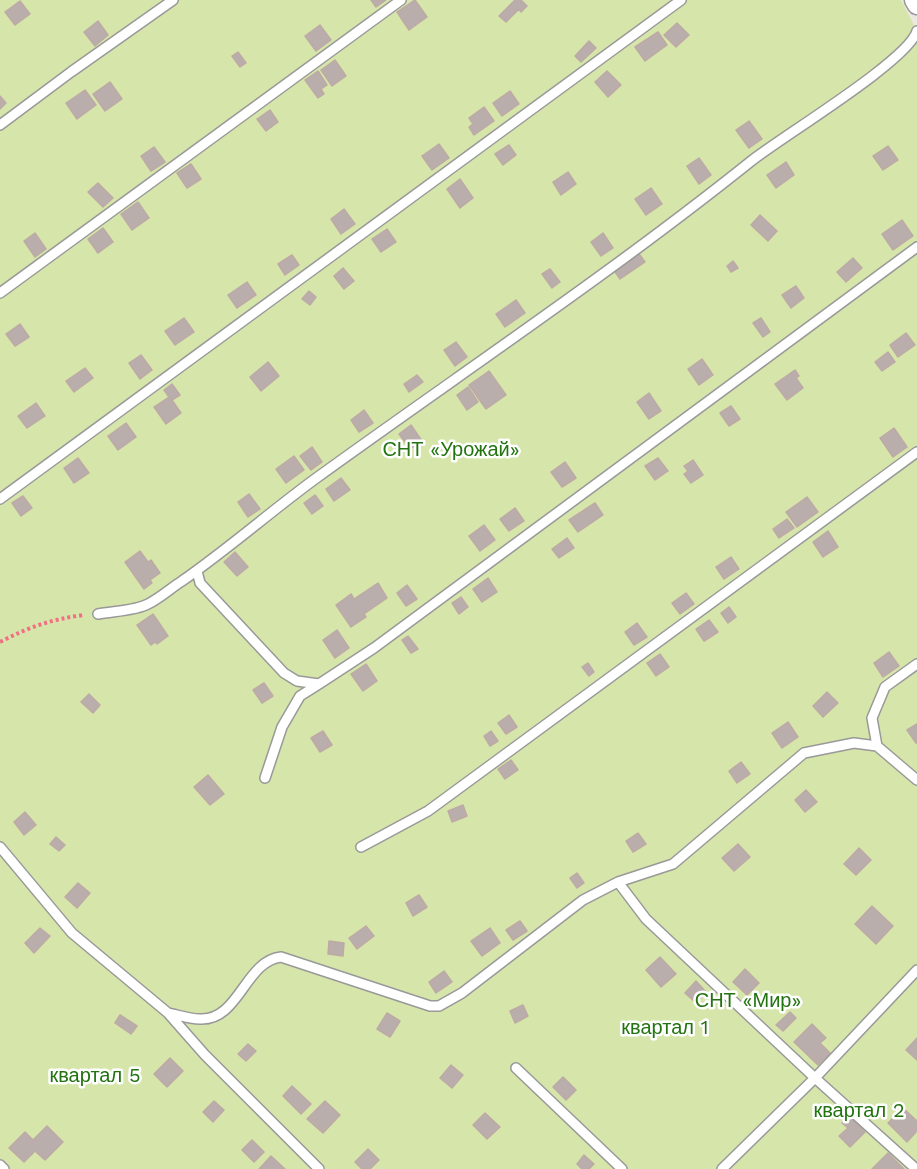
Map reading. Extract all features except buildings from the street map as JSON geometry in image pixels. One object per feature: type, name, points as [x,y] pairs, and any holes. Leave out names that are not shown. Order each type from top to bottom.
[{"type":"street","points":[[914,0],[917,4]]},
{"type":"lane","points":[[0,125],[173,0]]},
{"type":"lane","points":[[0,293],[401,0]]},
{"type":"lane","points":[[0,499],[681,0]]},
{"type":"lane","points":[[98,614],[146,605],[197,571],[315,479],[696,205],[764,150],[876,74],[907,48],[917,31]]},
{"type":"lane","points":[[265,778],[282,727],[300,696],[374,648],[917,247]]},
{"type":"lane","points":[[361,847],[428,811],[917,452]]},
{"type":"lane","points":[[197,571],[200,583],[284,673],[297,681],[319,684]]},
{"type":"lane","points":[[877,746],[872,718],[885,687],[917,664]]},
{"type":"lane","points":[[168,1013],[200,1019],[211,1018],[224,1012],[249,979],[268,960],[281,957],[430,1006],[439,1006],[462,993],[583,900],[618,882],[673,864],[804,753],[854,743],[877,746],[917,780]]},
{"type":"lane","points":[[0,847],[72,933],[168,1013],[205,1055],[319,1169]]},
{"type":"lane","points":[[618,882],[646,919],[815,1078],[916,1169]]},
{"type":"lane","points":[[722,1169],[815,1078],[917,970]]},
{"type":"lane","points":[[516,1068],[622,1169]]},
{"type":"lane","points":[[0,1165],[4,1169]]},
{"type":"path","points":[[0,642],[30,627],[63,618],[98,614]]},
{"type":"green space","name":"СНТ «Урожай»","points":[[0,0],[901,0],[917,31],[917,1169],[0,1169]]},
{"type":"park label","name":"СНТ «Мир»","points":[[748,1001]]},
{"type":"park label","name":"квартал 1","points":[[665,1028]]},
{"type":"park label","name":"квартал 5","points":[[95,1076]]},
{"type":"park label","name":"квартал 2","points":[[859,1111]]}]
